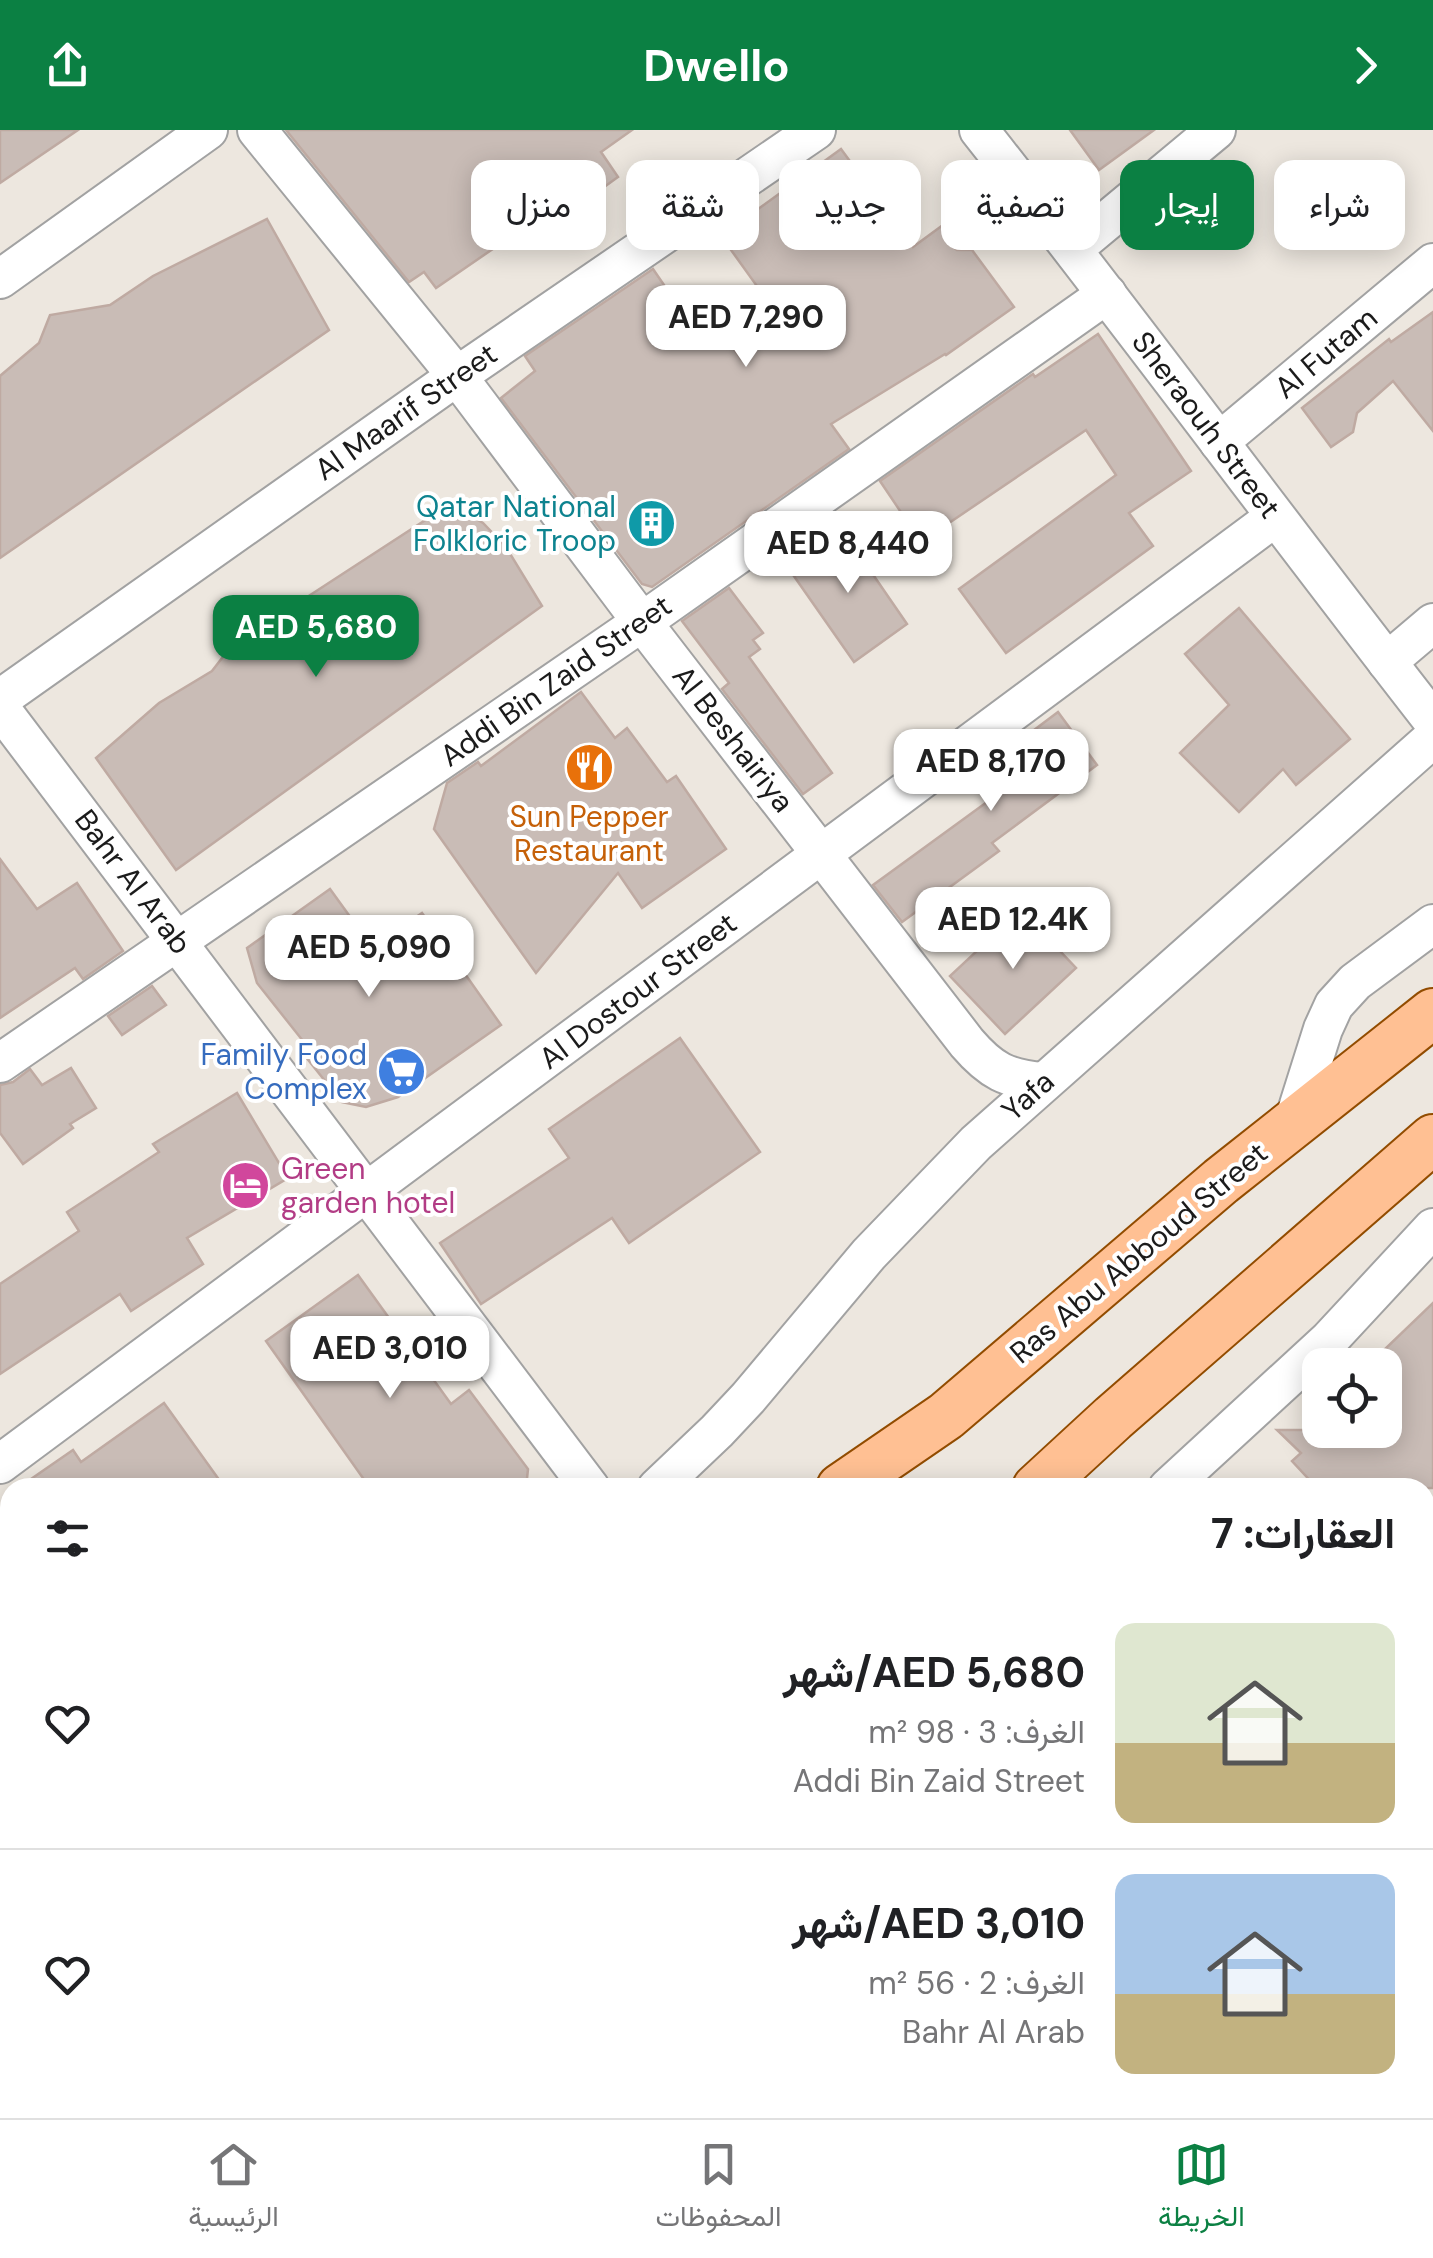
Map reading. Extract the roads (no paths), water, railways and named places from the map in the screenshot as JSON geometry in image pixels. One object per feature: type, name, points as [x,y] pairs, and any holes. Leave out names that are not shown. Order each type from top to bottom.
[{"type":"main road","name":"Ras Abu Abboud Street","points":[[856,1478],[920,1435],[1433,1012]]},
{"type":"main road","points":[[1048,1478],[1433,1139]]},
{"type":"main road","points":[[894,1478],[920,1435]]},
{"type":"street","points":[[0,279],[208,130]]},
{"type":"street","name":"Al Beshairiya","points":[[257,130],[457,376],[642,622],[982,1060],[999,1073],[1043,1082]]},
{"type":"street","name":"Al Maarif Street","points":[[0,700],[457,376],[816,130]]},
{"type":"street","name":"Sheraouh Street","points":[[979,130],[1003,160]]},
{"type":"street","points":[[1100,227],[1216,130]]},
{"type":"street","name":"Sheraouh Street","points":[[1074,250],[1433,721]]},
{"type":"street","name":"Al Futam","points":[[1219,442],[1433,263]]},
{"type":"street","name":"Addi Bin Zaid Street","points":[[0,1062],[642,622],[1107,294]]},
{"type":"street","name":"Al Dostour Street","points":[[0,1464],[1275,517]]},
{"type":"street","points":[[1387,662],[1433,623]]},
{"type":"street","name":"Bahr Al Arab","points":[[0,708],[582,1478]]},
{"type":"street","name":"Yafa","points":[[666,1478],[738,1409],[837,1290],[976,1143],[1433,738]]},
{"type":"street","points":[[1293,1124],[1334,1005],[1355,982],[1433,924]]},
{"type":"street","points":[[1179,1478],[1329,1340],[1433,1228]]},
{"type":"place","name":"Qatar National Folkloric Troop","points":[[651,524]]},
{"type":"place","name":"Sun Pepper Restaurant","points":[[589,768]]},
{"type":"place","name":"Family Food Complex","points":[[402,1072]]},
{"type":"place","name":"Green garden hotel","points":[[246,1186]]}]
